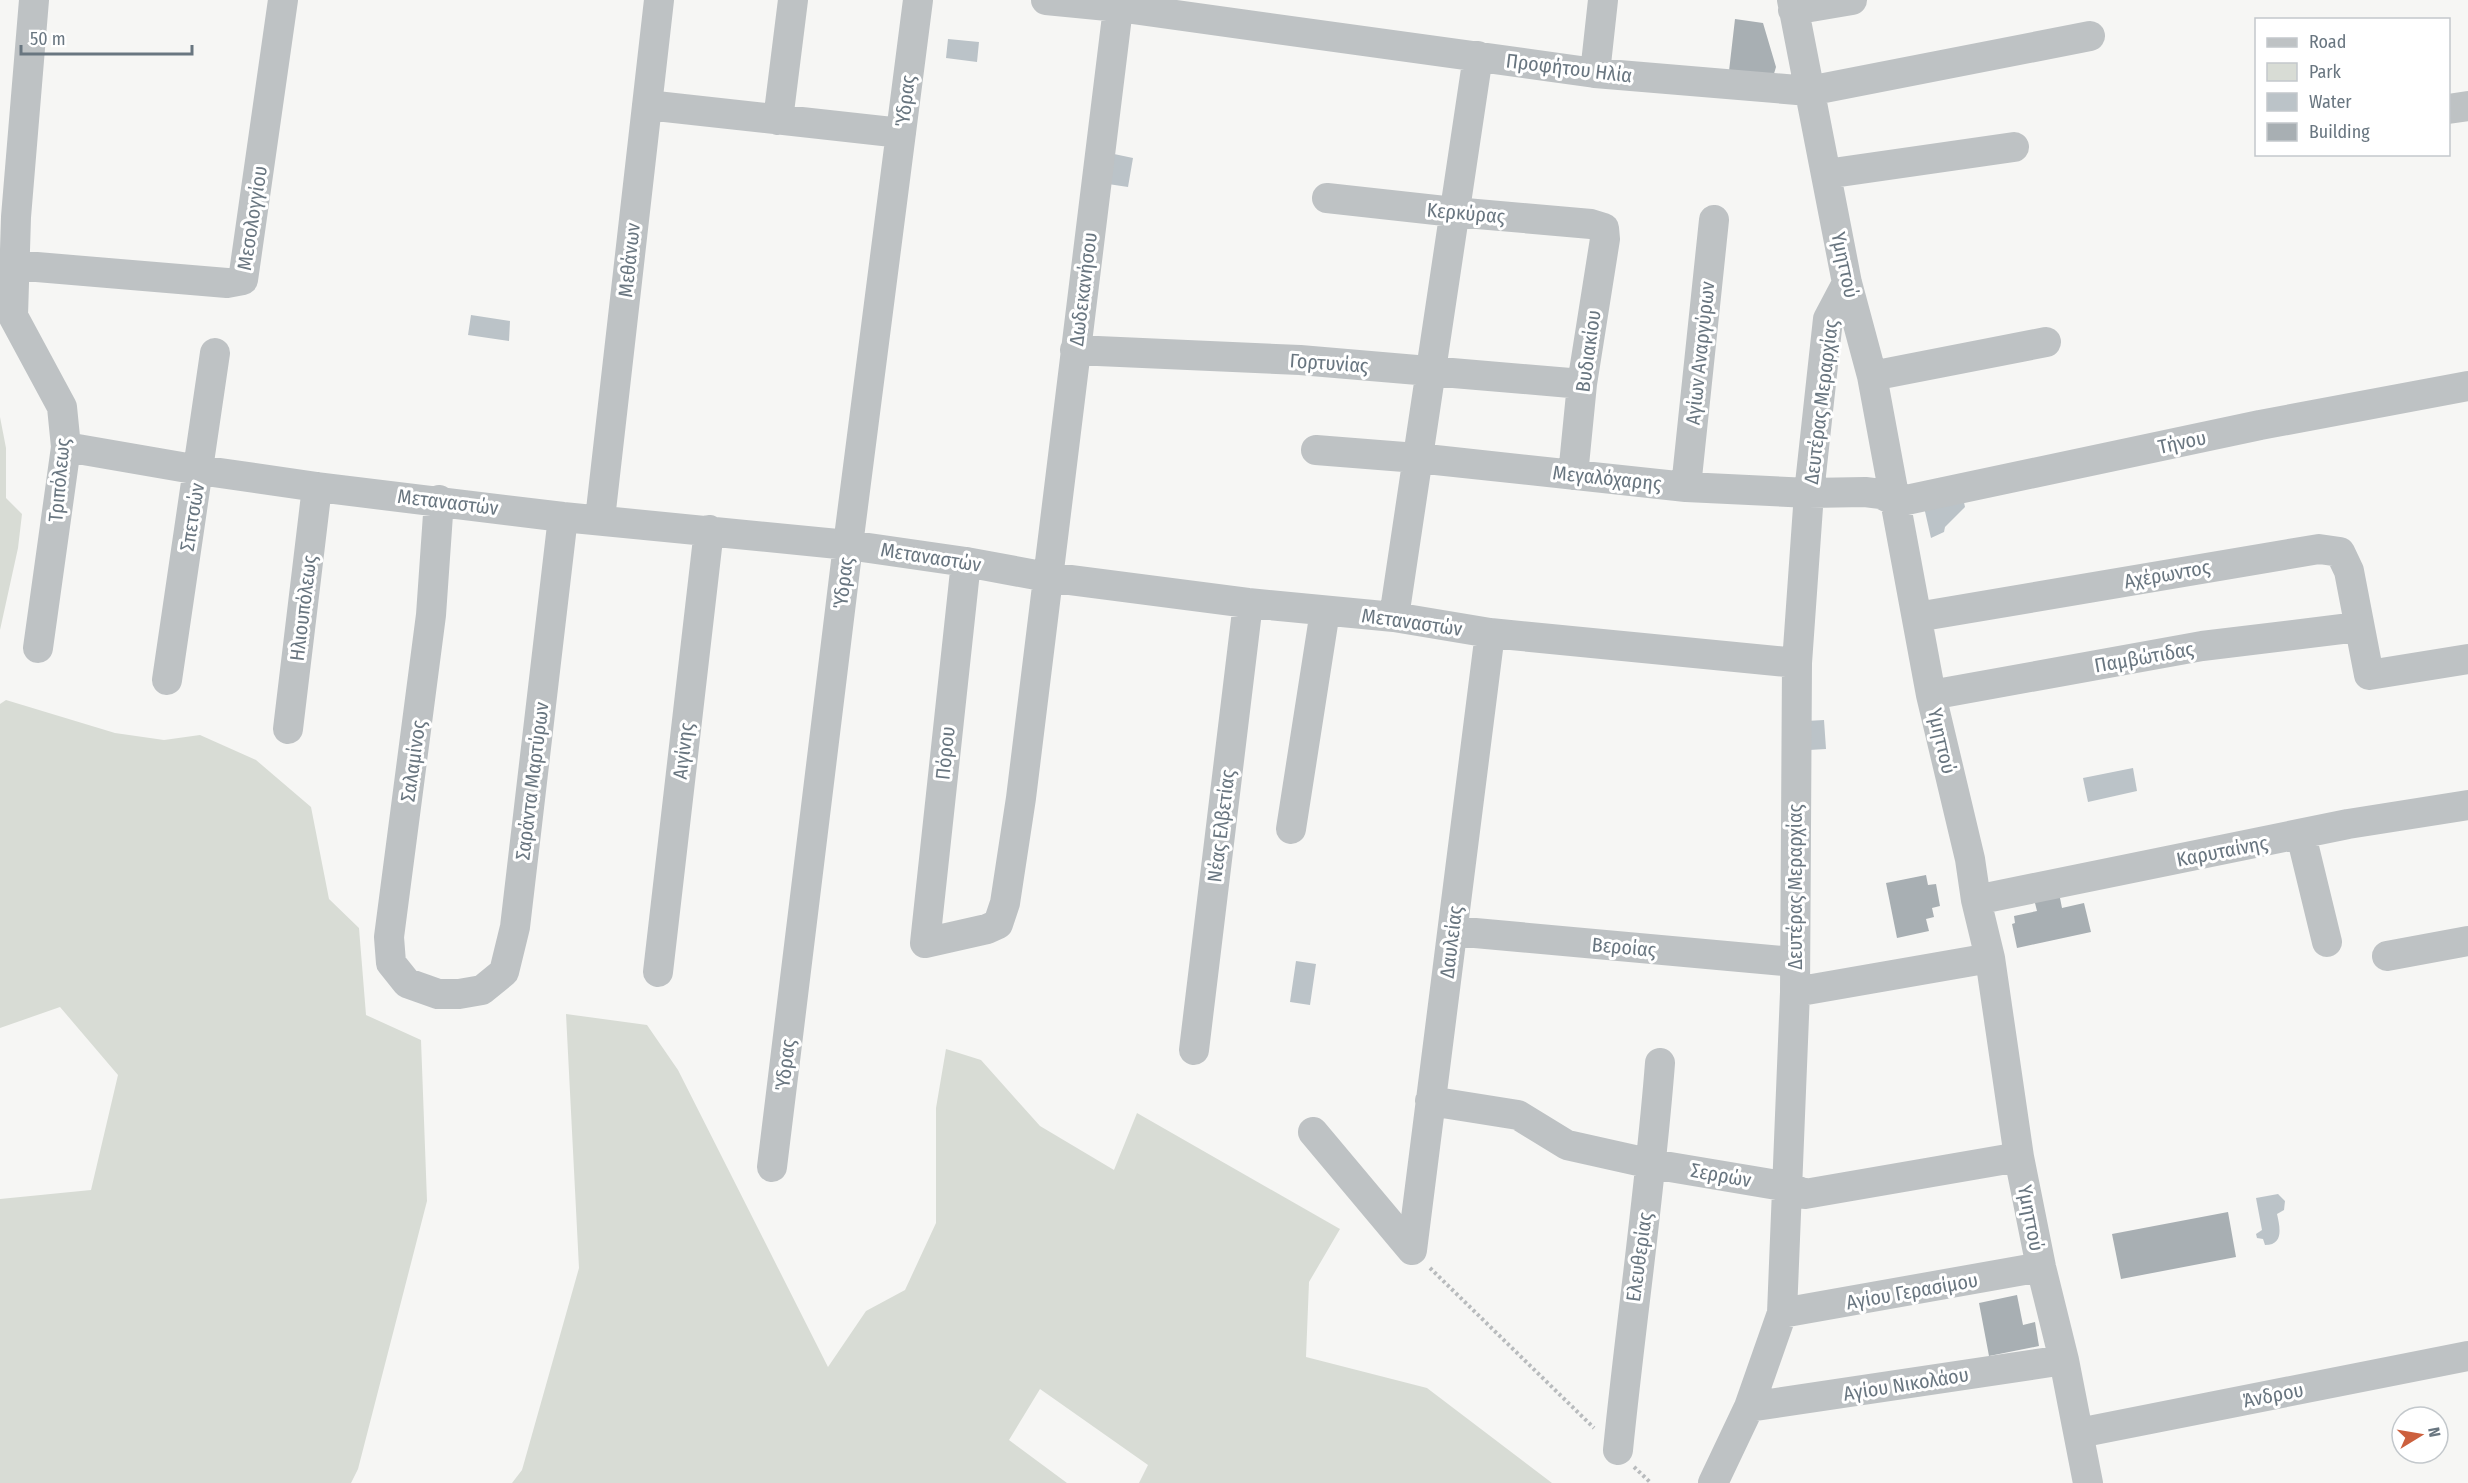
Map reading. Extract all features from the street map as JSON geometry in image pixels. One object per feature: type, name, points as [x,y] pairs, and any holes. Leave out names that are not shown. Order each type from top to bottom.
[{"type":"street","name":"Τριπόλεως","points":[[34,0],[13,265],[13,316],[62,407],[66,447],[38,648]]},
{"type":"street","name":"Μεσολογγίου","points":[[13,265],[227,284],[243,280],[283,0]]},
{"type":"street","name":"Μεθάνων","points":[[600,519],[659,0]]},
{"type":"street","points":[[778,120],[793,0]]},
{"type":"street","name":"Ύδρας","points":[[772,1167],[848,545],[918,0]]},
{"type":"street","name":"Προφήτου Ηλία","points":[[1046,0],[1118,3],[1594,73],[1809,91],[2090,36]]},
{"type":"street","points":[[1594,73],[1603,0]]},
{"type":"street","points":[[1793,5],[1852,0]]},
{"type":"street","name":"Δωδεκανήσου","points":[[925,943],[987,929],[999,924],[1005,903],[1022,798],[1118,3]]},
{"type":"street","name":"Υμηττού","points":[[1793,5],[1847,283],[1872,376],[1931,695],[1970,859],[1976,900],[1990,958],[2019,1157],[2041,1267],[2064,1360],[2088,1483]]},
{"type":"street","points":[[1394,617],[1478,56]]},
{"type":"street","points":[[647,105],[901,133]]},
{"type":"street","points":[[2450,109],[2468,106]]},
{"type":"street","points":[[1826,174],[2014,147]]},
{"type":"street","name":"Κερκύρας","points":[[1327,198],[1591,224],[1604,228]]},
{"type":"street","name":"Αγίων Αναργύρων","points":[[1686,487],[1714,220]]},
{"type":"street","name":"Βυδιακίου","points":[[1573,475],[1582,384],[1605,239],[1604,228]]},
{"type":"street","name":"Δευτέρας Μεραρχίας","points":[[1713,1483],[1749,1407],[1782,1313],[1789,1187],[1795,992],[1797,663],[1809,493],[1828,319],[1847,283]]},
{"type":"street","points":[[1872,376],[2046,342]]},
{"type":"street","name":"Γορτυνίας","points":[[1075,350],[1300,360],[1582,384]]},
{"type":"street","name":"Σπετσών","points":[[167,680],[215,353]]},
{"type":"street","name":"Τήνου","points":[[1897,502],[2260,426],[2468,386]]},
{"type":"street","name":"Μεταναστών","points":[[66,447],[317,487],[439,500],[562,517],[848,545],[966,562],[1047,577],[1248,603],[1394,617],[1490,633],[1797,663]]},
{"type":"street","name":"Μεγαλόχαρης","points":[[1316,450],[1417,458],[1686,487],[1809,493],[1865,492],[1881,494],[1897,502]]},
{"type":"street","name":"Ηλιουπόλεως","points":[[288,729],[317,487]]},
{"type":"street","name":"Σαλαμίνος","points":[[438,994],[406,983],[391,963],[389,937],[431,615],[439,500]]},
{"type":"street","name":"Σαράντα Μαρτύρων","points":[[438,994],[459,994],[482,990],[504,972],[515,927],[562,517]]},
{"type":"street","name":"Αιγίνης","points":[[658,972],[709,530]]},
{"type":"street","name":"Αχέρωντος","points":[[1917,617],[2319,549],[2340,552],[2349,571],[2358,627]]},
{"type":"street","name":"Πόρου","points":[[925,943],[966,562]]},
{"type":"street","name":"Νέας Ελβετίας","points":[[1194,1050],[1248,603]]},
{"type":"street","points":[[1291,829],[1325,610]]},
{"type":"street","points":[[2358,627],[2369,675],[2468,659]]},
{"type":"street","name":"Παμβώτιδας","points":[[1931,695],[2202,646],[2358,627]]},
{"type":"street","name":"Δαυλείας","points":[[1413,1250],[1490,633]]},
{"type":"street","name":"Καρυταίνης","points":[[1976,900],[2348,824],[2468,805]]},
{"type":"street","points":[[2301,835],[2327,942]]},
{"type":"street","name":"Βεροίας","points":[[1453,931],[1794,962]]},
{"type":"street","points":[[2388,956],[2468,941]]},
{"type":"street","points":[[1795,992],[1990,958]]},
{"type":"street","name":"Ελευθερίας","points":[[1617,1450],[1632,1308],[1652,1164],[1659,1063]]},
{"type":"street","name":"Σερρών","points":[[1430,1101],[1518,1115],[1567,1145],[1652,1164],[1789,1187],[1805,1194],[2019,1157]]},
{"type":"street","points":[[1313,1132],[1413,1250]]},
{"type":"street","name":"Αγίου Γερασίμου","points":[[1782,1313],[2041,1267]]},
{"type":"street","name":"Άνδρου","points":[[2079,1433],[2468,1356]]},
{"type":"street","name":"Αγίου Νικολάου","points":[[1749,1407],[2064,1360]]},
{"type":"path","points":[[1413,1250],[1651,1483]]},
{"type":"green space","points":[[0,417],[6,448],[6,498],[22,514],[18,548],[0,630]]},
{"type":"green space","points":[[6,700],[115,733],[164,740],[200,735],[256,760],[311,807],[329,899],[359,928],[366,1015],[421,1040],[427,1201],[358,1469],[351,1483],[0,1483],[0,1199],[91,1190],[118,1075],[60,1007],[0,1028],[0,704]]},
{"type":"green space","points":[[566,1014],[647,1025],[678,1070],[828,1367],[866,1311],[905,1290],[936,1223],[936,1108],[946,1049],[981,1060],[1040,1126],[1114,1170],[1137,1113],[1340,1229],[1309,1282],[1306,1357],[1427,1388],[1552,1483],[1139,1483],[1148,1465],[1040,1389],[1009,1440],[1067,1483],[512,1483],[522,1470],[579,1268]]},
{"type":"water","points":[[948,39],[979,42],[977,62],[946,58]]},
{"type":"water","points":[[1114,154],[1133,158],[1128,187],[1108,184]]},
{"type":"water","points":[[471,315],[510,321],[509,341],[468,335]]},
{"type":"water","points":[[1963,498],[1965,507],[1945,527],[1944,532],[1931,538],[1924,507]]},
{"type":"water","points":[[1824,720],[1826,749],[1809,750],[1806,721]]},
{"type":"water","points":[[2133,768],[2137,791],[2088,802],[2083,778]]},
{"type":"water","points":[[1296,961],[1316,964],[1310,1005],[1290,1002]]},
{"type":"water","points":[[2278,1194],[2285,1201],[2284,1210],[2277,1214],[2278,1239],[2265,1245],[2263,1239],[2257,1238],[2256,1234],[2262,1230],[2256,1198]]},
{"type":"building","points":[[1735,19],[1763,23],[1776,67],[1773,77],[1729,71]]},
{"type":"building","points":[[1926,875],[1928,885],[1936,884],[1940,906],[1932,908],[1934,917],[1926,919],[1929,931],[1897,938],[1886,883]]},
{"type":"building","points":[[2059,893],[2062,908],[2084,903],[2091,932],[2017,948],[2012,924],[2015,923],[2014,916],[2037,911],[2034,899]]},
{"type":"building","points":[[2228,1212],[2236,1257],[2121,1279],[2112,1234]]},
{"type":"building","points":[[2017,1295],[2023,1325],[2035,1322],[2039,1346],[1989,1356],[1979,1303]]}]
